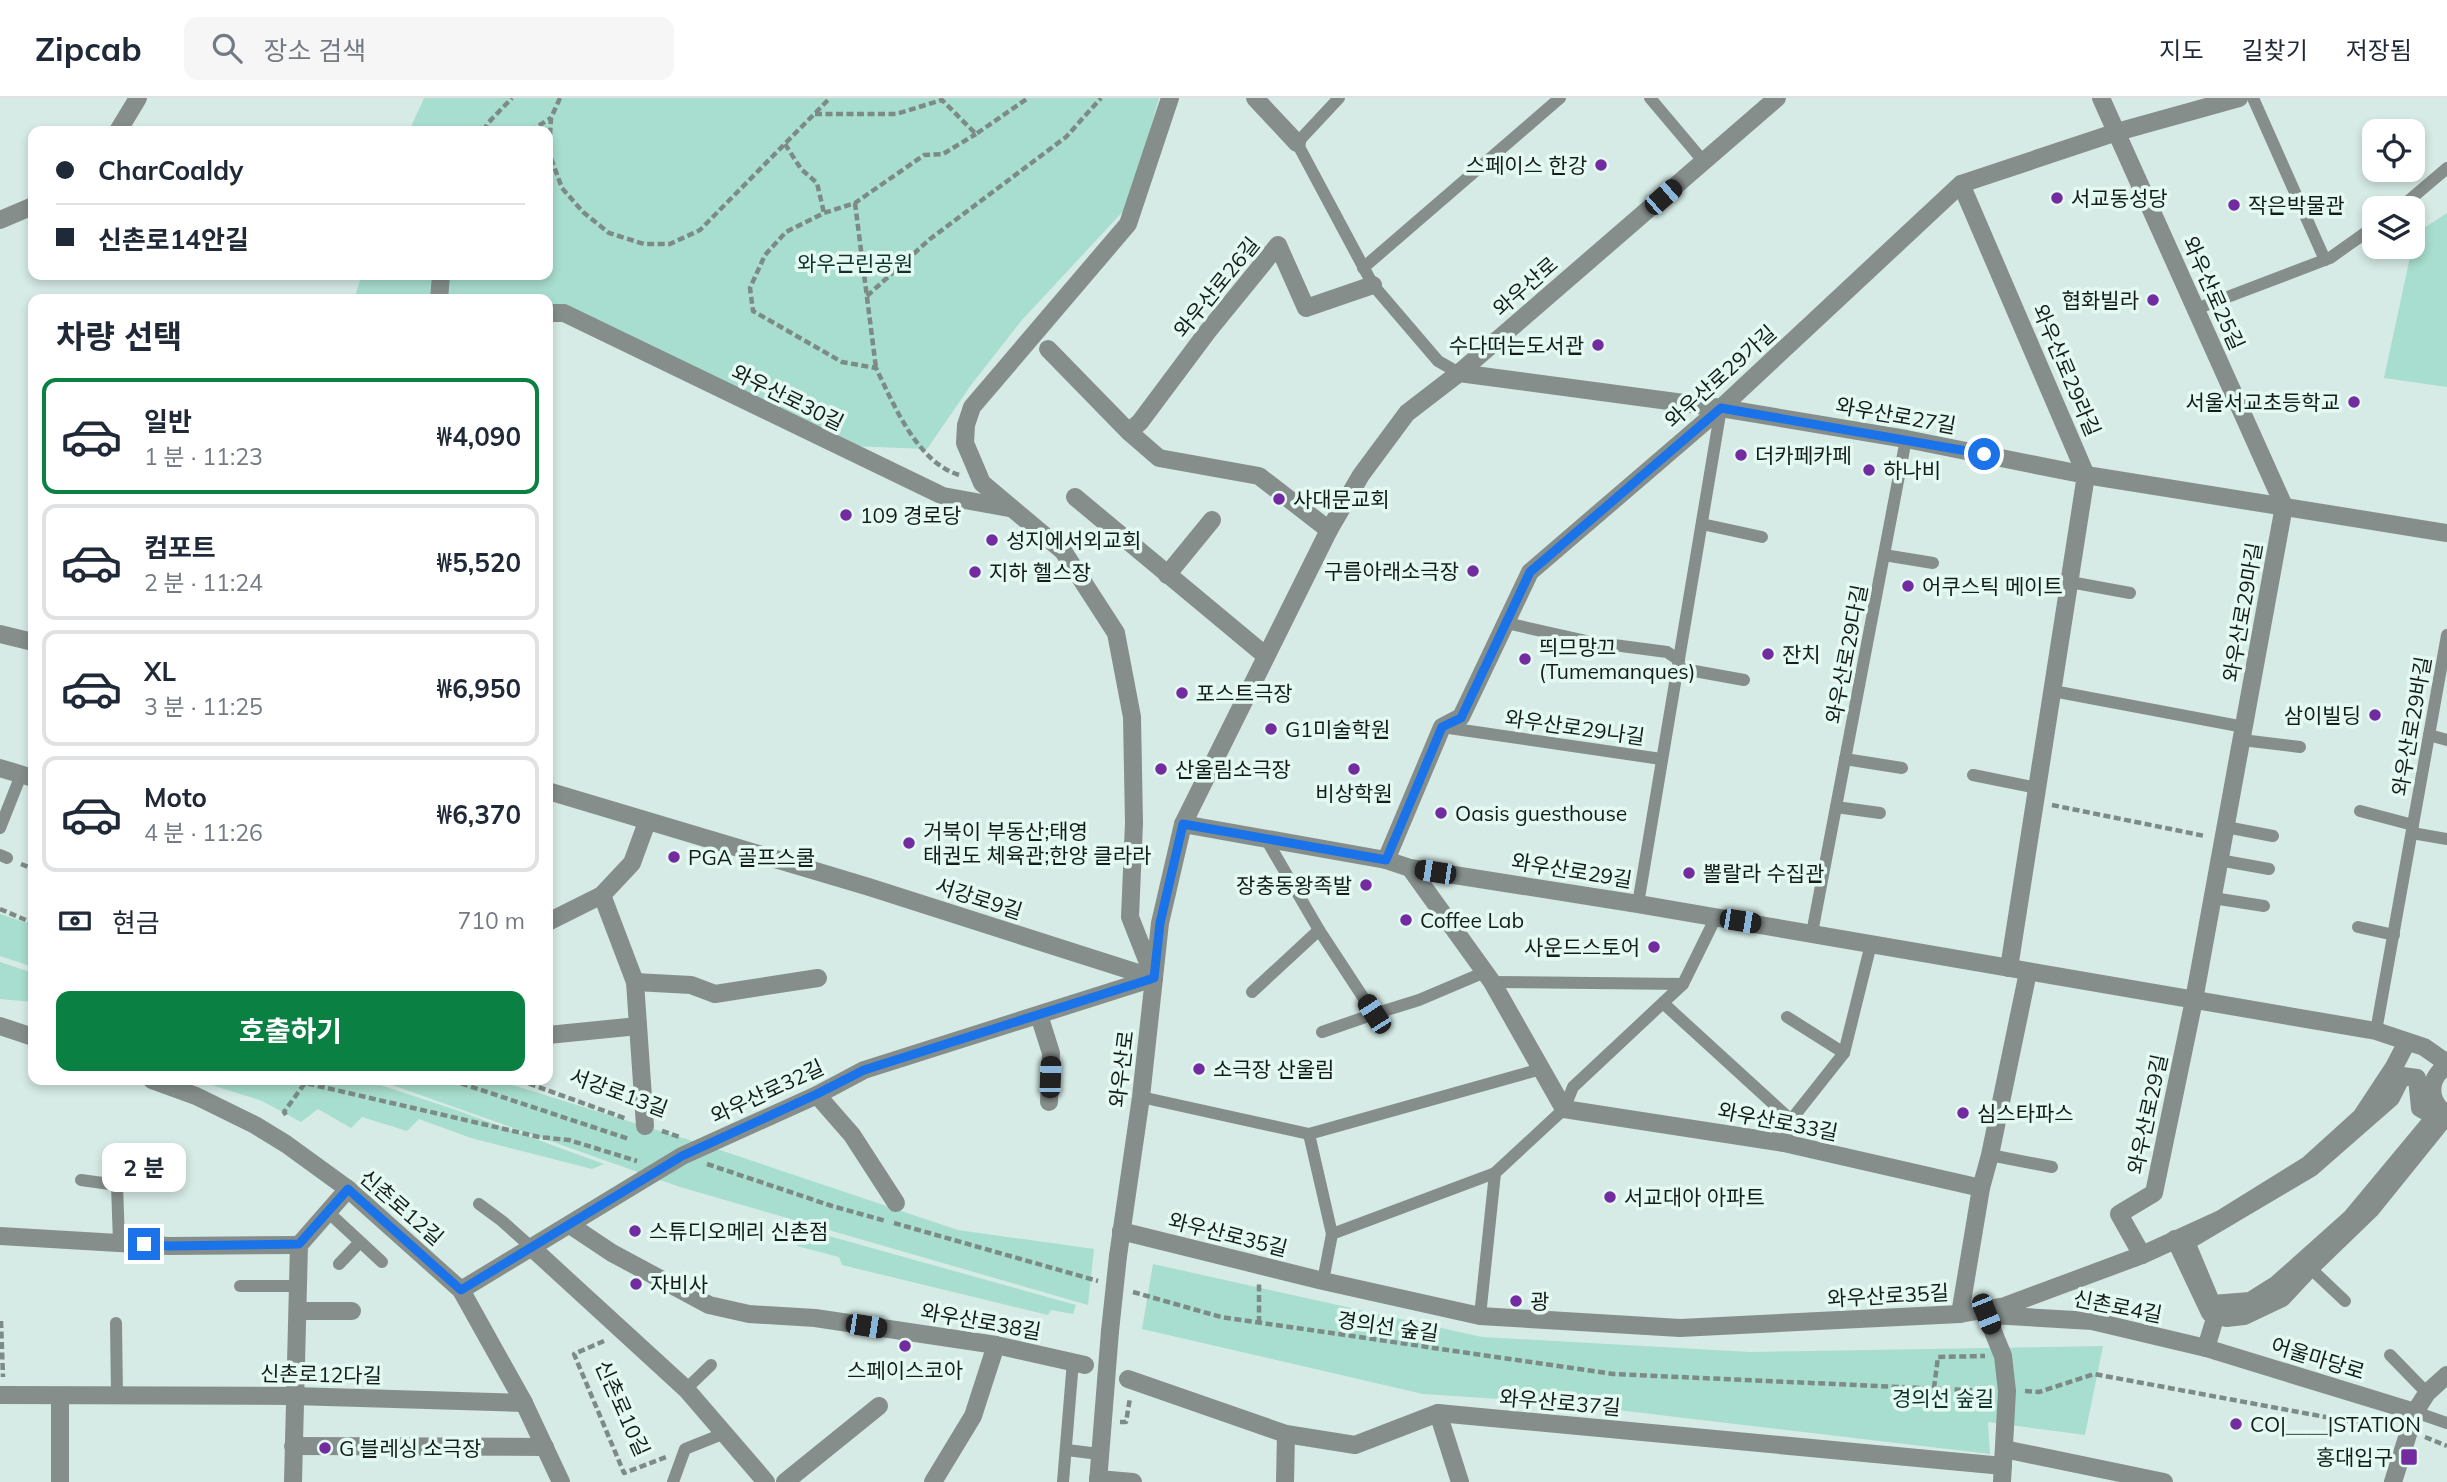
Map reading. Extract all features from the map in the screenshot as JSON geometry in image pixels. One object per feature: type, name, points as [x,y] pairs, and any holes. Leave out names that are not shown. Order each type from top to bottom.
[{"type":"street","points":[[121,126],[138,98]]},
{"type":"street","points":[[1255,98],[1297,143]]},
{"type":"street","name":"와우산로","points":[[1099,1454],[1118,1256],[1141,1097],[1160,923],[1183,824],[1329,530],[1361,475],[1407,413],[1459,373],[1777,98]]},
{"type":"street","name":"와우산로25길","points":[[2101,98],[2284,506]]},
{"type":"street","name":"와우산로29가길","points":[[1386,860],[1442,727],[1461,718],[1530,572],[1721,408],[1961,184],[2117,132],[2239,98]]},
{"type":"street","name":"와우산로30길","points":[[1154,978],[1129,917],[1134,824],[1132,717],[1116,633],[1063,551],[982,483],[965,443],[966,425],[972,407],[1128,223],[1171,100]]},
{"type":"street","name":"와우산로29라길","points":[[1961,184],[2086,475]]},
{"type":"street","points":[[0,220],[28,208]]},
{"type":"street","name":"와우산로26길","points":[[1129,432],[1140,422],[1208,331],[1278,245],[1306,308],[1373,285]]},
{"type":"street","name":"와우산로30길","points":[[553,313],[564,313],[943,496],[1013,509]]},
{"type":"street","points":[[1048,349],[1129,432],[1159,458],[1259,476],[1329,530]]},
{"type":"street","name":"와우산로27길","points":[[1459,373],[1721,408],[1906,439],[2086,475],[2447,533]]},
{"type":"street","points":[[2009,968],[2086,475]]},
{"type":"street","points":[[1075,497],[1266,656]]},
{"type":"street","name":"와우산로29마길","points":[[2194,1000],[2284,506]]},
{"type":"street","points":[[1167,575],[1212,520]]},
{"type":"street","points":[[0,634],[28,641]]},
{"type":"street","points":[[0,768],[27,777]]},
{"type":"street","name":"서강로9길","points":[[553,793],[869,887],[1154,978]]},
{"type":"street","points":[[553,920],[602,895],[632,863],[647,822]]},
{"type":"street","name":"와우산로29길","points":[[1183,824],[1386,860],[1410,868],[1812,933],[2376,1031],[2424,1047],[2447,1065]]},
{"type":"street","points":[[1410,868],[1489,977],[1564,1109]]},
{"type":"street","points":[[602,895],[635,982],[645,1126]]},
{"type":"street","points":[[1960,1314],[1981,1188],[2028,972]]},
{"type":"street","points":[[635,982],[691,985],[715,994],[818,978]]},
{"type":"street","name":"와우산로32길","points":[[461,1290],[662,1168],[864,1070],[1154,978]]},
{"type":"street","name":"와우산로29길","points":[[2142,1255],[2119,1213],[2154,1193],[2194,1000]]},
{"type":"street","points":[[1039,1015],[1051,1053],[1049,1102]]},
{"type":"street","points":[[0,1026],[28,1035]]},
{"type":"street","name":"서강로13길","points":[[553,1034],[638,1026]]},
{"type":"street","name":"와우산로35길","points":[[1121,1231],[1323,1281],[1480,1316],[1680,1328],[1984,1312],[2142,1255],[2221,1219],[2308,1165],[2361,1117],[2407,1042]]},
{"type":"street","points":[[2447,1065],[2438,1073],[2432,1087],[2436,1103],[2447,1114]]},
{"type":"street","points":[[2175,1239],[2210,1313],[2214,1309],[2250,1301],[2277,1284],[2351,1218],[2435,1117],[2420,1108],[2417,1078],[2402,1076],[2391,1098],[2311,1168],[2186,1242],[2214,1309],[2206,1348]]},
{"type":"street","name":"신촌로12길","points":[[166,1085],[196,1096],[255,1125],[348,1189],[461,1290],[524,1403],[561,1482]]},
{"type":"street","points":[[817,1094],[852,1135],[896,1202]]},
{"type":"street","name":"와우산로33길","points":[[1564,1109],[1784,1143],[1981,1188]]},
{"type":"street","name":"어울마당로","points":[[2214,1309],[2226,1318],[2244,1316],[2282,1298],[2371,1209],[2447,1114]]},
{"type":"street","points":[[293,1482],[299,1244],[348,1189]]},
{"type":"street","name":"와우산로38길","points":[[570,1225],[612,1253],[709,1305],[749,1314],[815,1318],[996,1345],[1079,1363]]},
{"type":"street","points":[[0,1236],[169,1246],[299,1244]]},
{"type":"street","name":"신촌로10길","points":[[531,1247],[686,1389],[766,1482]]},
{"type":"street","points":[[298,1311],[352,1311]]},
{"type":"street","points":[[1984,1312],[2003,1356],[2007,1391],[2003,1466],[2165,1482]]},
{"type":"street","name":"신촌로4길","points":[[1984,1312],[2092,1321],[2206,1348]]},
{"type":"street","points":[[933,1482],[973,1416],[996,1345]]},
{"type":"street","name":"어울마당로","points":[[2206,1348],[2416,1412]]},
{"type":"street","points":[[2393,1482],[2416,1412],[2427,1393],[2447,1375]]},
{"type":"street","name":"와우산로37길","points":[[1128,1380],[1286,1434],[1355,1445],[1438,1413],[2003,1466]]},
{"type":"street","points":[[2427,1393],[2447,1385]]},
{"type":"street","name":"신촌로12다길","points":[[2,1395],[294,1396],[524,1403]]},
{"type":"street","points":[[60,1396],[60,1482]]},
{"type":"street","points":[[785,1482],[879,1406]]},
{"type":"street","points":[[1438,1413],[1460,1482]]},
{"type":"street","points":[[1285,1482],[1286,1434]]},
{"type":"street","points":[[293,1446],[545,1447]]},
{"type":"street","points":[[1099,1454],[1098,1481],[1133,1482]]},
{"type":"lane","points":[[1339,98],[1297,143],[1373,285],[1438,361],[1459,373]]},
{"type":"lane","points":[[1363,268],[1560,98]]},
{"type":"lane","points":[[1650,98],[1704,162]]},
{"type":"lane","points":[[2253,98],[2325,260]]},
{"type":"lane","points":[[2414,196],[2447,168]]},
{"type":"lane","points":[[2196,309],[2325,260],[2362,235]]},
{"type":"lane","name":"와우산로29나길","points":[[1638,904],[1721,408]]},
{"type":"lane","name":"와우산로29다길","points":[[1812,933],[1906,439]]},
{"type":"lane","points":[[1702,524],[1762,537]]},
{"type":"lane","points":[[1884,555],[1933,563]]},
{"type":"lane","points":[[2070,582],[2130,593]]},
{"type":"lane","points":[[1506,623],[1591,642],[1667,652],[1678,664],[1744,680]]},
{"type":"lane","name":"와우산로29바길","points":[[2376,1031],[2447,635]]},
{"type":"lane","points":[[2053,691],[2300,747]]},
{"type":"lane","name":"와우산로29나길","points":[[1442,727],[1661,759]]},
{"type":"lane","points":[[2429,735],[2447,740]]},
{"type":"lane","points":[[1845,759],[1902,768]]},
{"type":"lane","points":[[1973,775],[2036,795]]},
{"type":"lane","points":[[0,828],[27,777]]},
{"type":"lane","points":[[1836,807],[1880,813]]},
{"type":"lane","name":"와우산로29바길","points":[[2360,811],[2447,839]]},
{"type":"lane","points":[[2224,833],[2273,836]]},
{"type":"lane","points":[[1266,839],[1319,930],[1374,1014]]},
{"type":"lane","points":[[2219,860],[2269,869]]},
{"type":"lane","points":[[2213,898],[2264,906]]},
{"type":"lane","points":[[1332,1234],[1494,1172],[1564,1109],[1573,1087],[1684,984],[1716,917]]},
{"type":"lane","points":[[2358,927],[2394,935]]},
{"type":"lane","points":[[1252,992],[1319,930]]},
{"type":"lane","points":[[1784,1143],[1791,1120],[1844,1053],[1871,944]]},
{"type":"lane","points":[[1322,1032],[1489,977],[1684,984]]},
{"type":"lane","points":[[1663,1003],[1791,1120]]},
{"type":"lane","points":[[1787,1017],[1844,1053]]},
{"type":"lane","points":[[1141,1097],[1310,1134],[1541,1069]]},
{"type":"lane","points":[[1310,1134],[1332,1234],[1323,1281]]},
{"type":"lane","points":[[1990,1155],[2052,1167]]},
{"type":"lane","points":[[1480,1316],[1494,1172]]},
{"type":"lane","points":[[81,1180],[117,1185],[118,1242]]},
{"type":"lane","points":[[479,1204],[531,1247]]},
{"type":"lane","points":[[328,1212],[382,1262]]},
{"type":"lane","points":[[339,1264],[359,1243]]},
{"type":"lane","points":[[2310,1268],[2345,1301]]},
{"type":"lane","points":[[240,1286],[298,1286]]},
{"type":"lane","points":[[116,1323],[117,1396]]},
{"type":"lane","points":[[2390,1356],[2427,1393]]},
{"type":"lane","points":[[1063,1482],[1079,1363]]},
{"type":"lane","points":[[686,1389],[710,1365]]},
{"type":"lane","points":[[2416,1412],[2447,1423]]},
{"type":"lane","name":"신촌로10길","points":[[685,1449],[725,1433]]},
{"type":"lane","points":[[673,1482],[685,1449]]},
{"type":"lane","points":[[1067,1450],[1099,1454]]},
{"type":"path","points":[[486,126],[512,98]]},
{"type":"path","points":[[550,126],[560,98]]},
{"type":"path","points":[[553,165],[562,187],[583,212],[609,233],[644,244],[670,244],[700,230],[830,98]]},
{"type":"path","points":[[876,368],[842,362],[753,311],[750,288],[765,255],[786,232],[824,213],[855,203],[924,155],[943,154],[1028,98]]},
{"type":"path","points":[[867,296],[930,239],[1066,137],[1101,98]]},
{"type":"path","points":[[814,114],[896,114],[942,100],[976,134]]},
{"type":"path","points":[[538,126],[551,118]]},
{"type":"path","points":[[785,144],[801,169],[817,183],[824,213]]},
{"type":"path","points":[[855,203],[876,368],[908,433],[946,471],[982,483]]},
{"type":"path","points":[[2036,795],[2224,833]]},
{"type":"path","points":[[0,909],[28,920]]},
{"type":"path","points":[[286,1115],[284,1112],[304,1085]]},
{"type":"path","points":[[319,1085],[539,1137],[569,1140],[662,1168]]},
{"type":"path","name":"서강로13길","points":[[533,1085],[705,1145]]},
{"type":"path","points":[[832,1206],[1102,1282]]},
{"type":"path","points":[[1259,1283],[1259,1323]]},
{"type":"path","name":"경의선 숲길","points":[[1128,1290],[1221,1317],[1613,1374],[2007,1391],[2039,1391],[2094,1374],[2409,1432],[2447,1446]]},
{"type":"path","points":[[1,1321],[2,1395]]},
{"type":"path","name":"신촌로10길","points":[[625,1332],[574,1354],[624,1474],[685,1449]]},
{"type":"path","points":[[1934,1388],[1938,1357],[2003,1356]]},
{"type":"green space","name":"와우근린공원","points":[[424,98],[1159,98],[1128,206],[1022,320],[971,385],[927,449],[851,446],[553,310],[553,294],[356,294],[360,280],[553,280],[553,126],[411,126]]},
{"type":"green space","points":[[2447,213],[2447,387],[2384,378],[2410,259],[2425,259],[2425,227]]},
{"type":"green space","points":[[0,914],[28,923],[28,965],[0,956]]},
{"type":"green space","points":[[0,962],[28,971],[28,1002],[0,999]]},
{"type":"green space","points":[[212,1085],[380,1085],[604,1164],[592,1169],[471,1138],[419,1119],[407,1131],[362,1117],[351,1128],[318,1109],[301,1122],[262,1101]]},
{"type":"green space","points":[[392,1085],[513,1085],[705,1145],[958,1230],[1094,1249],[1088,1305],[680,1187]]},
{"type":"green space","points":[[818,1233],[1076,1305],[1073,1314],[1051,1310],[1048,1315],[842,1265],[839,1257],[797,1246],[799,1235]]},
{"type":"green space","name":"경의선 숲길","points":[[1153,1264],[1482,1337],[1750,1352],[2103,1346],[2085,1435],[1988,1422],[1990,1454],[1558,1403],[1423,1394],[1142,1329]]},
{"type":"place","name":"스페이스 한강","points":[[1601,165]]},
{"type":"place","name":"서교동성당","points":[[2057,198]]},
{"type":"place","name":"작은박물관","points":[[2234,205]]},
{"type":"place","name":"협화빌라","points":[[2153,300]]},
{"type":"place","name":"수다떠는도서관","points":[[1598,345]]},
{"type":"place","name":"서울서교초등학교","points":[[2354,402]]},
{"type":"place","name":"더카페카페","points":[[1741,455]]},
{"type":"place","name":"하나비","points":[[1869,470]]},
{"type":"place","name":"사대문교회","points":[[1279,499]]},
{"type":"place","name":"109 경로당","points":[[846,515]]},
{"type":"place","name":"성지에서외교회","points":[[992,540]]},
{"type":"place","name":"구름아래소극장","points":[[1473,571]]},
{"type":"place","name":"지하 헬스장","points":[[975,572]]},
{"type":"place","name":"어쿠스틱 메이트","points":[[1908,586]]},
{"type":"place","name":"잔치","points":[[1768,654]]},
{"type":"place","name":"띄므망끄 (Tumemanques)","points":[[1525,659]]},
{"type":"place","name":"포스트극장","points":[[1182,693]]},
{"type":"place","name":"삼이빌딩","points":[[2375,715]]},
{"type":"place","name":"G1미술학원","points":[[1271,729]]},
{"type":"place","name":"산울림소극장","points":[[1161,769]]},
{"type":"place","name":"비상학원","points":[[1354,769]]},
{"type":"place","name":"Oasis guesthouse","points":[[1441,813]]},
{"type":"place","name":"거북이 부동산;태영 태권도 체육관;한양 클라라","points":[[909,843]]},
{"type":"place","name":"PGA 골프스쿨","points":[[674,857]]},
{"type":"place","name":"뽈랄라 수집관","points":[[1689,873]]},
{"type":"place","name":"장충동왕족발","points":[[1366,885]]},
{"type":"place","name":"Coffee Lab","points":[[1406,920]]},
{"type":"place","name":"사운드스토어","points":[[1654,947]]},
{"type":"place","name":"소극장 산울림","points":[[1199,1069]]},
{"type":"place","name":"심스타파스","points":[[1963,1113]]},
{"type":"place","name":"서교대아 아파트","points":[[1610,1197]]},
{"type":"place","name":"스튜디오메리 신촌점","points":[[635,1231]]},
{"type":"place","name":"자비사","points":[[636,1284]]},
{"type":"place","name":"광","points":[[1516,1301]]},
{"type":"place","name":"스페이스코아","points":[[905,1346]]},
{"type":"place","name":"CO|＿＿|STATION","points":[[2236,1424]]},
{"type":"place","name":"G 블레싱 소극장","points":[[325,1448]]},
{"type":"place","name":"홍대입구","points":[[2409,1457]]},
{"type":"route","points":[[144,1244],[299,1244],[348,1189],[461,1290],[682,1156],[864,1070],[1154,978],[1160,923],[1183,824],[1386,860],[1442,727],[1461,718],[1530,572],[1721,408],[1984,454]]}]
